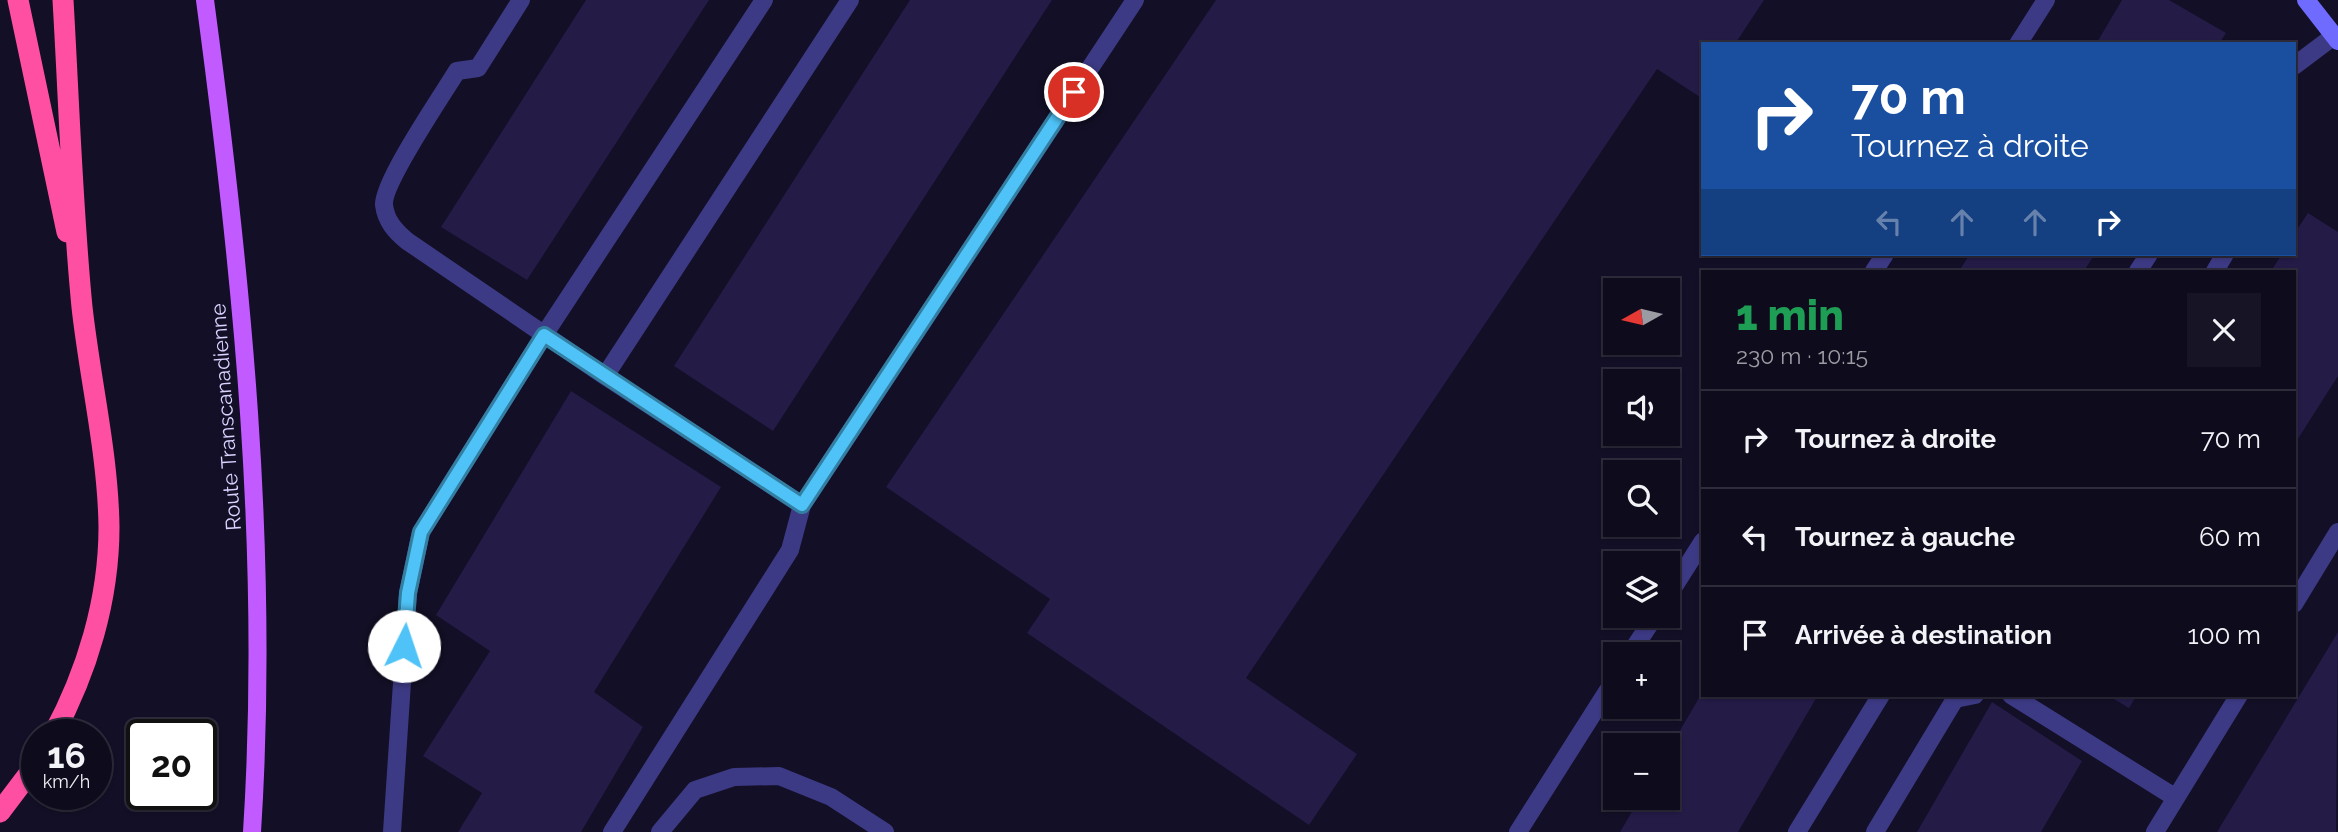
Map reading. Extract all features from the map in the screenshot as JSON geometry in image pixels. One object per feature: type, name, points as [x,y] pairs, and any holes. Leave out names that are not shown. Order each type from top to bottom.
[{"type":"highway","points":[[18,0],[82,306],[106,478],[109,529],[106,572],[87,659],[60,719]]},
{"type":"highway","points":[[63,0],[82,306]]},
{"type":"highway","points":[[0,812],[21,784]]},
{"type":"main road","name":"Route Transcanadienne","points":[[205,0],[240,296],[254,470],[258,689],[253,832]]},
{"type":"street","points":[[2305,0],[2336,39]]},
{"type":"lane","points":[[521,0],[478,68],[457,71],[392,178],[383,203],[391,228],[407,242],[544,335],[802,505]]},
{"type":"lane","points":[[392,832],[408,593],[421,532],[544,335],[764,0]]},
{"type":"lane","points":[[605,376],[850,0]]},
{"type":"lane","points":[[612,832],[790,550],[802,505],[1135,0]]},
{"type":"lane","points":[[2019,42],[2046,0]]},
{"type":"lane","points":[[2296,65],[2336,39]]},
{"type":"lane","points":[[2296,601],[2338,532]]},
{"type":"lane","points":[[1680,577],[1701,544]]},
{"type":"lane","points":[[1518,832],[1603,697]]},
{"type":"lane","points":[[1797,832],[1880,697]]},
{"type":"lane","points":[[1875,832],[1955,699],[1965,697]]},
{"type":"lane","points":[[2014,697],[2176,798]]},
{"type":"lane","points":[[2155,832],[2238,697]]},
{"type":"lane","points":[[660,832],[695,790],[734,777],[779,776],[831,797],[885,832]]},
{"type":"building","points":[[586,0],[709,0],[527,280],[441,227]]},
{"type":"building","points":[[910,0],[1052,0],[773,431],[674,366]]},
{"type":"building","points":[[1216,0],[1764,0],[1736,42],[1701,42],[1700,97],[1657,69],[1246,678],[1357,754],[1309,825],[1027,633],[1050,599],[886,487]]},
{"type":"building","points":[[2122,0],[2169,0],[2226,33],[2220,42],[2097,42]]},
{"type":"building","points":[[2308,213],[2338,232],[2338,376],[2296,442],[2296,270],[2272,270],[2281,256],[2296,256],[2296,231]]},
{"type":"building","points":[[1969,256],[2094,256],[2085,270],[1960,270]]},
{"type":"building","points":[[571,391],[721,487],[594,692],[643,727],[581,832],[458,832],[482,793],[423,756],[490,651],[436,615]]},
{"type":"building","points":[[2338,632],[2336,832],[2217,832]]},
{"type":"building","points":[[1701,694],[1701,697],[1817,697],[1738,832],[1620,832],[1633,810],[1680,810],[1678,733]]},
{"type":"building","points":[[2110,697],[2136,697],[2129,708]]},
{"type":"building","points":[[1992,702],[2082,761],[2041,832],[1917,832]]},
{"type":"route","points":[[404,646],[408,593],[421,532],[544,335],[802,505],[1074,92]]}]
